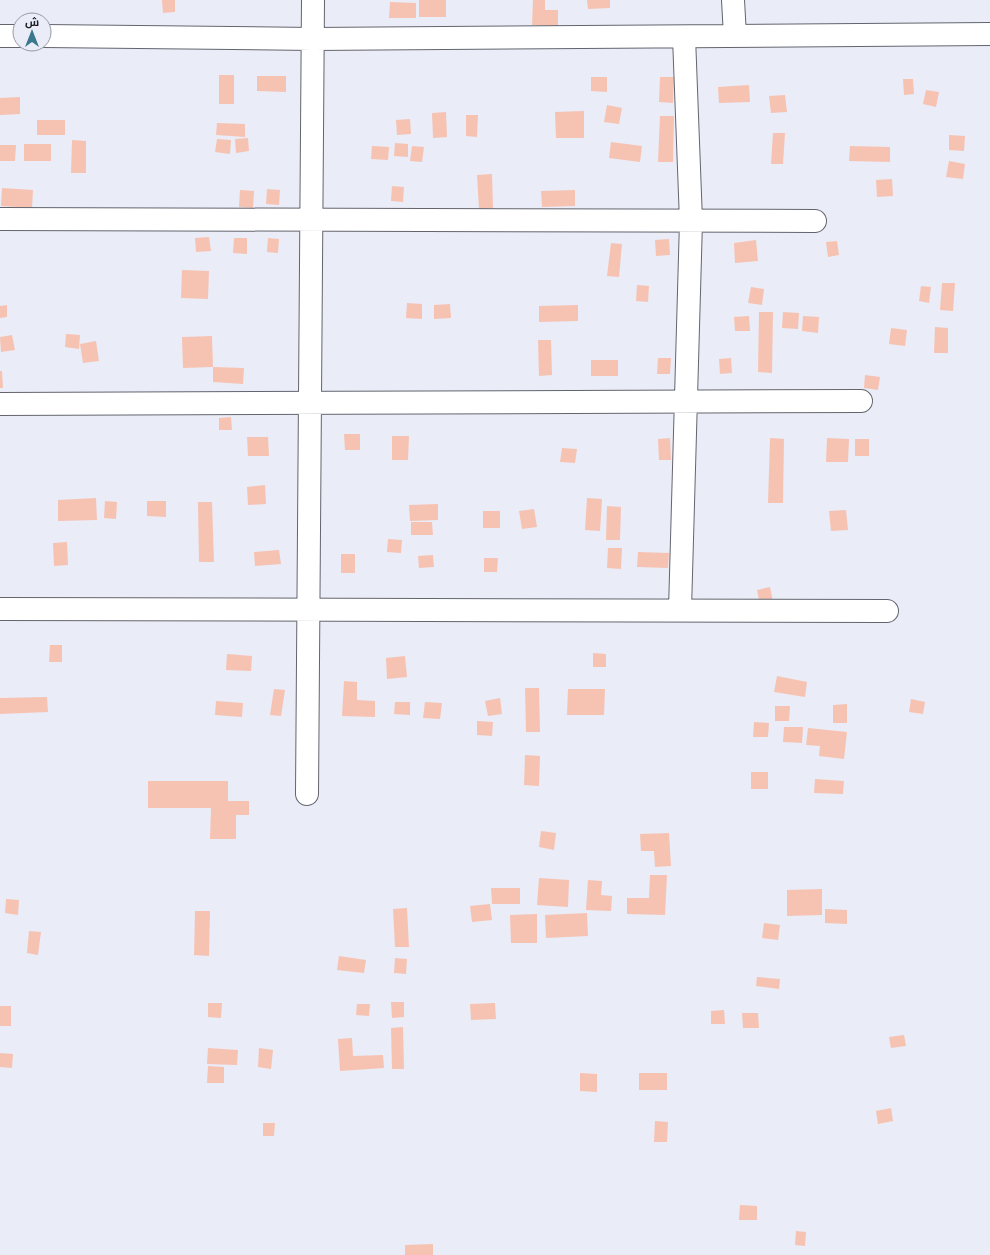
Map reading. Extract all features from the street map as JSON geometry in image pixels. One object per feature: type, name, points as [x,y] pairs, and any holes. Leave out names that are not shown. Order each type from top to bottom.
[{"type":"street","points":[[307,794],[313,0]]},
{"type":"street","points":[[734,0],[735,36]]},
{"type":"street","points":[[52,36],[313,39],[990,34]]},
{"type":"street","points":[[0,36],[12,36]]},
{"type":"street","points":[[680,610],[691,221],[684,36]]},
{"type":"street","points":[[0,219],[815,221]]},
{"type":"street","points":[[0,404],[861,401]]},
{"type":"street","points":[[0,609],[887,611]]},
{"type":"building","points":[[162,0],[175,0],[175,12],[163,13]]},
{"type":"building","points":[[419,0],[446,0],[446,17],[419,17]]},
{"type":"building","points":[[533,0],[545,0],[545,10],[558,10],[558,26],[532,25]]},
{"type":"building","points":[[587,0],[610,0],[610,8],[588,9]]},
{"type":"building","points":[[390,2],[416,3],[416,18],[389,18]]},
{"type":"building","points":[[219,75],[234,75],[234,104],[219,104]]},
{"type":"building","points":[[257,76],[286,76],[286,92],[257,91]]},
{"type":"building","points":[[591,77],[607,77],[607,92],[591,91]]},
{"type":"building","points":[[660,77],[674,77],[673,103],[659,102]]},
{"type":"building","points":[[903,79],[913,79],[914,94],[904,95]]},
{"type":"building","points":[[749,85],[750,102],[719,103],[718,87]]},
{"type":"building","points":[[926,90],[939,92],[936,107],[923,104]]},
{"type":"building","points":[[785,95],[787,112],[771,113],[769,96]]},
{"type":"building","points":[[20,97],[20,114],[0,115],[0,98]]},
{"type":"building","points":[[607,105],[622,108],[619,124],[604,122]]},
{"type":"building","points":[[584,111],[584,138],[556,138],[555,112]]},
{"type":"building","points":[[446,112],[447,137],[433,138],[432,113]]},
{"type":"building","points":[[466,115],[478,115],[477,137],[466,136]]},
{"type":"building","points":[[660,116],[674,116],[673,162],[658,162]]},
{"type":"building","points":[[410,119],[411,134],[397,135],[396,120]]},
{"type":"building","points":[[37,120],[65,120],[65,135],[37,135]]},
{"type":"building","points":[[217,123],[245,124],[245,137],[216,135]]},
{"type":"building","points":[[773,133],[785,133],[783,164],[771,164]]},
{"type":"building","points":[[949,135],[965,136],[964,151],[949,150]]},
{"type":"building","points":[[248,138],[249,151],[236,153],[235,139]]},
{"type":"building","points":[[217,139],[231,140],[230,154],[215,152]]},
{"type":"building","points":[[72,140],[86,141],[86,173],[71,173]]},
{"type":"building","points":[[611,142],[642,146],[640,162],[609,158]]},
{"type":"building","points":[[395,143],[408,144],[408,157],[394,156]]},
{"type":"building","points":[[24,144],[51,144],[51,161],[24,161]]},
{"type":"building","points":[[0,145],[16,145],[15,161],[0,161]]},
{"type":"building","points":[[372,146],[389,147],[388,160],[371,159]]},
{"type":"building","points":[[412,146],[424,147],[422,162],[410,161]]},
{"type":"building","points":[[850,146],[890,147],[890,162],[849,161]]},
{"type":"building","points":[[949,161],[965,164],[963,179],[946,177]]},
{"type":"building","points":[[492,174],[493,208],[479,209],[477,175]]},
{"type":"building","points":[[892,179],[893,196],[877,197],[876,180]]},
{"type":"building","points":[[392,186],[404,187],[403,202],[391,201]]},
{"type":"building","points":[[2,188],[33,190],[32,208],[1,206]]},
{"type":"building","points":[[267,189],[280,190],[279,205],[266,204]]},
{"type":"building","points":[[240,190],[254,191],[253,208],[239,207]]},
{"type":"building","points":[[575,190],[575,206],[542,207],[541,191]]},
{"type":"building","points":[[209,237],[211,251],[196,252],[195,238]]},
{"type":"building","points":[[234,238],[247,238],[247,254],[233,253]]},
{"type":"building","points":[[268,238],[279,239],[278,253],[267,252]]},
{"type":"building","points":[[669,239],[670,255],[656,256],[655,240]]},
{"type":"building","points":[[756,240],[758,261],[735,263],[734,243]]},
{"type":"building","points":[[837,241],[839,255],[828,257],[826,242]]},
{"type":"building","points":[[611,243],[622,244],[619,277],[607,276]]},
{"type":"building","points":[[182,270],[209,271],[208,299],[181,298]]},
{"type":"building","points":[[942,283],[955,283],[953,311],[940,310]]},
{"type":"building","points":[[637,285],[649,286],[648,302],[636,301]]},
{"type":"building","points":[[921,286],[931,287],[929,303],[919,301]]},
{"type":"building","points":[[751,287],[764,289],[762,305],[748,303]]},
{"type":"building","points":[[407,303],[422,304],[422,319],[406,318]]},
{"type":"building","points":[[450,304],[451,318],[434,319],[434,305]]},
{"type":"building","points":[[7,305],[7,317],[0,318],[0,306]]},
{"type":"building","points":[[578,305],[578,321],[539,322],[539,306]]},
{"type":"building","points":[[759,312],[773,312],[772,373],[758,372]]},
{"type":"building","points":[[783,312],[799,313],[798,329],[782,328]]},
{"type":"building","points":[[749,316],[750,331],[735,331],[734,317]]},
{"type":"building","points":[[803,316],[819,317],[818,333],[802,331]]},
{"type":"building","points":[[935,327],[948,328],[948,353],[934,353]]},
{"type":"building","points":[[891,328],[907,330],[905,346],[889,344]]},
{"type":"building","points":[[66,334],[80,335],[79,349],[65,347]]},
{"type":"building","points":[[12,335],[15,350],[1,352],[0,337]]},
{"type":"building","points":[[212,336],[213,367],[183,368],[182,337]]},
{"type":"building","points":[[538,340],[551,340],[552,375],[539,376]]},
{"type":"building","points":[[96,341],[99,361],[83,363],[80,344]]},
{"type":"building","points":[[658,358],[671,358],[670,374],[657,374]]},
{"type":"building","points":[[731,358],[732,373],[720,374],[719,359]]},
{"type":"building","points":[[591,360],[618,360],[618,376],[591,376]]},
{"type":"building","points":[[213,367],[244,368],[243,384],[213,382]]},
{"type":"building","points":[[0,371],[2,371],[3,388],[0,388]]},
{"type":"building","points":[[865,375],[880,377],[878,390],[864,388]]},
{"type":"building","points":[[231,417],[232,430],[219,430],[219,418]]},
{"type":"building","points":[[344,434],[360,434],[360,450],[345,450]]},
{"type":"building","points":[[392,436],[409,436],[408,460],[392,460]]},
{"type":"building","points":[[247,437],[268,437],[269,456],[248,456]]},
{"type":"building","points":[[670,438],[671,460],[659,460],[658,439]]},
{"type":"building","points":[[770,438],[784,439],[783,503],[768,503]]},
{"type":"building","points":[[827,438],[849,439],[848,462],[826,462]]},
{"type":"building","points":[[855,439],[869,439],[869,456],[855,456]]},
{"type":"building","points":[[562,448],[577,449],[575,463],[560,462]]},
{"type":"building","points":[[265,485],[266,504],[248,505],[247,487]]},
{"type":"building","points":[[96,498],[97,520],[58,521],[58,500]]},
{"type":"building","points":[[587,498],[602,499],[600,531],[585,530]]},
{"type":"building","points":[[105,501],[117,502],[116,519],[104,518]]},
{"type":"building","points":[[147,501],[166,501],[166,517],[147,516]]},
{"type":"building","points":[[198,502],[212,502],[214,562],[199,562]]},
{"type":"building","points":[[438,504],[438,520],[410,521],[409,505]]},
{"type":"building","points":[[607,506],[621,507],[620,540],[606,540]]},
{"type":"building","points":[[534,509],[537,527],[522,529],[519,511]]},
{"type":"building","points":[[846,510],[848,530],[831,531],[829,511]]},
{"type":"building","points":[[483,511],[500,511],[500,528],[483,528]]},
{"type":"building","points":[[411,522],[432,522],[433,535],[411,535]]},
{"type":"building","points":[[388,539],[402,540],[401,553],[387,552]]},
{"type":"building","points":[[67,542],[68,565],[54,566],[53,543]]},
{"type":"building","points":[[608,548],[622,548],[621,569],[607,568]]},
{"type":"building","points":[[279,550],[281,564],[255,566],[254,552]]},
{"type":"building","points":[[638,552],[669,553],[668,568],[637,567]]},
{"type":"building","points":[[341,554],[355,554],[355,573],[341,573]]},
{"type":"building","points":[[433,555],[434,567],[419,568],[418,556]]},
{"type":"building","points":[[484,558],[498,558],[497,572],[484,572]]},
{"type":"building","points":[[770,587],[773,602],[760,605],[757,590]]},
{"type":"building","points":[[50,645],[62,645],[62,662],[49,662]]},
{"type":"building","points":[[593,653],[606,654],[606,667],[593,667]]},
{"type":"building","points":[[227,654],[252,656],[251,671],[226,670]]},
{"type":"building","points":[[405,656],[407,677],[387,679],[386,658]]},
{"type":"building","points":[[777,676],[807,682],[805,697],[774,692]]},
{"type":"building","points":[[344,681],[357,682],[357,700],[375,701],[375,717],[342,716]]},
{"type":"building","points":[[525,688],[539,688],[540,732],[526,732]]},
{"type":"building","points":[[274,689],[285,690],[281,716],[270,715]]},
{"type":"building","points":[[568,689],[605,689],[604,715],[567,715]]},
{"type":"building","points":[[47,697],[48,712],[0,714],[0,698]]},
{"type":"building","points":[[500,698],[502,714],[488,716],[485,701]]},
{"type":"building","points":[[911,699],[925,702],[923,714],[909,712]]},
{"type":"building","points":[[216,701],[243,703],[242,717],[215,715]]},
{"type":"building","points":[[395,702],[410,702],[410,715],[394,714]]},
{"type":"building","points":[[425,702],[442,703],[440,719],[423,718]]},
{"type":"building","points":[[847,704],[847,723],[833,723],[833,705]]},
{"type":"building","points":[[775,706],[790,706],[789,721],[775,721]]},
{"type":"building","points":[[477,721],[493,722],[492,736],[477,735]]},
{"type":"building","points":[[754,722],[769,723],[768,737],[753,737]]},
{"type":"building","points":[[784,727],[803,727],[802,743],[783,742]]},
{"type":"building","points":[[808,728],[847,732],[844,759],[819,756],[820,746],[806,745]]},
{"type":"building","points":[[525,755],[540,756],[539,786],[524,785]]},
{"type":"building","points":[[751,772],[768,772],[768,789],[751,789]]},
{"type":"building","points":[[815,779],[844,781],[843,794],[814,793]]},
{"type":"building","points":[[148,781],[228,781],[228,801],[249,801],[249,815],[236,815],[236,839],[210,839],[211,808],[148,808]]},
{"type":"building","points":[[541,831],[556,833],[554,850],[539,847]]},
{"type":"building","points":[[669,833],[671,866],[655,867],[654,851],[641,851],[640,834]]},
{"type":"building","points":[[650,875],[667,875],[665,915],[627,914],[627,898],[649,898]]},
{"type":"building","points":[[539,878],[569,880],[568,907],[537,905]]},
{"type":"building","points":[[588,880],[602,881],[601,895],[612,896],[611,911],[586,910]]},
{"type":"building","points":[[491,888],[520,888],[520,904],[492,904]]},
{"type":"building","points":[[822,889],[822,915],[787,916],[787,890]]},
{"type":"building","points":[[6,899],[19,900],[18,915],[5,913]]},
{"type":"building","points":[[490,904],[492,920],[472,922],[470,906]]},
{"type":"building","points":[[407,908],[409,947],[395,947],[393,909]]},
{"type":"building","points":[[825,909],[847,910],[847,924],[825,923]]},
{"type":"building","points":[[195,911],[210,911],[209,956],[194,955]]},
{"type":"building","points":[[587,913],[588,936],[546,938],[545,915]]},
{"type":"building","points":[[537,914],[537,943],[511,943],[510,915]]},
{"type":"building","points":[[764,923],[780,925],[778,940],[762,938]]},
{"type":"building","points":[[29,931],[41,932],[38,955],[27,953]]},
{"type":"building","points":[[339,956],[366,960],[364,973],[337,970]]},
{"type":"building","points":[[395,958],[407,959],[406,974],[394,973]]},
{"type":"building","points":[[757,977],[780,979],[779,989],[756,986]]},
{"type":"building","points":[[391,1002],[404,1002],[404,1017],[392,1018]]},
{"type":"building","points":[[208,1003],[222,1003],[221,1018],[208,1017]]},
{"type":"building","points":[[495,1003],[496,1019],[471,1020],[470,1004]]},
{"type":"building","points":[[357,1004],[370,1004],[369,1016],[356,1015]]},
{"type":"building","points":[[0,1006],[11,1006],[11,1026],[0,1026]]},
{"type":"building","points":[[724,1010],[725,1024],[711,1024],[711,1011]]},
{"type":"building","points":[[742,1013],[758,1013],[759,1028],[743,1028]]},
{"type":"building","points":[[403,1027],[404,1069],[392,1069],[391,1028]]},
{"type":"building","points":[[904,1035],[906,1046],[891,1048],[889,1037]]},
{"type":"building","points":[[352,1038],[353,1056],[383,1055],[384,1068],[340,1071],[338,1039]]},
{"type":"building","points":[[208,1048],[238,1050],[237,1065],[207,1064]]},
{"type":"building","points":[[259,1048],[273,1050],[271,1069],[258,1067]]},
{"type":"building","points":[[0,1053],[13,1054],[12,1068],[0,1067]]},
{"type":"building","points":[[208,1066],[224,1067],[224,1083],[207,1083]]},
{"type":"building","points":[[580,1073],[597,1074],[597,1092],[580,1091]]},
{"type":"building","points":[[639,1073],[667,1073],[667,1090],[639,1090]]},
{"type":"building","points":[[891,1108],[893,1121],[878,1124],[876,1111]]},
{"type":"building","points":[[655,1121],[668,1122],[667,1142],[654,1142]]},
{"type":"building","points":[[263,1123],[275,1123],[274,1136],[263,1136]]},
{"type":"building","points":[[740,1205],[757,1206],[757,1220],[739,1220]]},
{"type":"building","points":[[796,1231],[806,1232],[805,1246],[795,1245]]},
{"type":"building","points":[[433,1244],[433,1255],[405,1255],[405,1245]]}]
